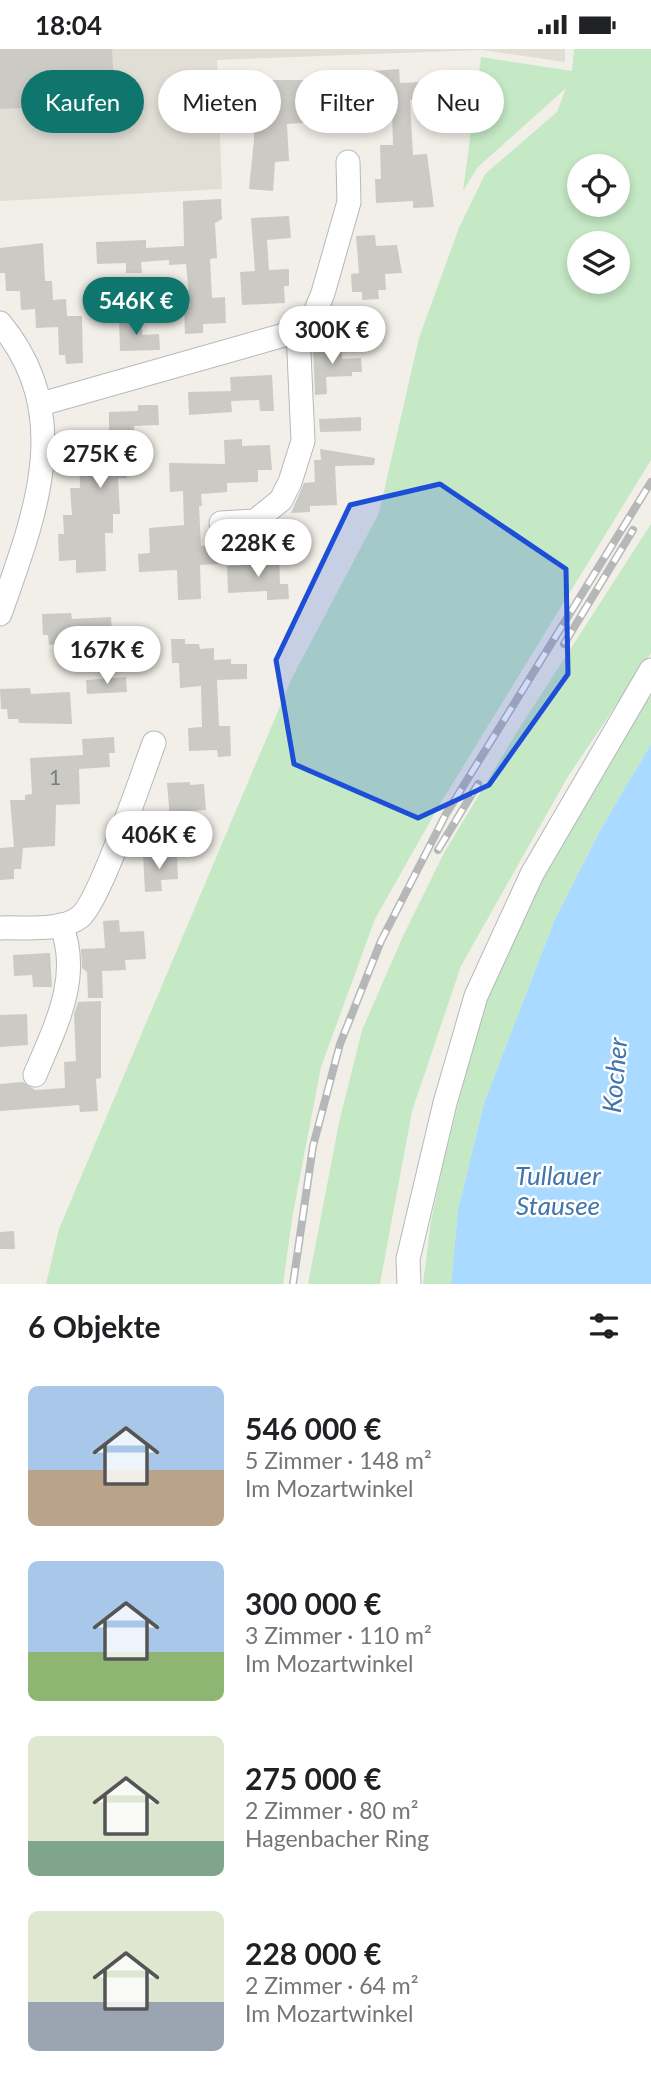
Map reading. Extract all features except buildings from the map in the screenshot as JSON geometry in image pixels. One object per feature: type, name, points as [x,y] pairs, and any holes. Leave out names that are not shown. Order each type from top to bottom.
[{"type":"street","points":[[41,404],[298,331],[313,318],[323,293],[349,202],[348,162]]},
{"type":"street","points":[[0,323],[13,339],[31,372],[41,404],[45,452],[35,499],[0,614]]},
{"type":"street","points":[[221,523],[256,520],[281,501],[290,482],[303,441],[298,331]]},
{"type":"street","points":[[409,1284],[408,1259],[445,1103],[475,996],[532,874],[651,670]]},
{"type":"street","points":[[0,927],[61,925],[79,918],[88,907],[154,743]]},
{"type":"street","points":[[35,1075],[60,1017],[69,983],[67,940],[61,925]]},
{"type":"highlighted area","points":[[440,484],[566,569],[568,674],[489,785],[418,818],[294,764],[276,660],[350,505]]},
{"type":"shaded area","points":[[0,49],[565,49],[565,62],[481,50],[217,60],[217,70],[158,70],[158,133],[220,133],[222,189],[0,201]]},
{"type":"green space","points":[[574,49],[651,49],[651,460],[437,809],[375,919],[321,1067],[293,1213],[283,1284],[46,1284],[59,1229],[292,678],[379,513],[419,338],[459,228],[485,174],[557,112],[566,88],[477,168],[463,191],[471,133],[504,133],[504,70],[479,70],[481,57],[572,71]]},
{"type":"green space","points":[[651,524],[651,653],[567,778],[461,966],[412,1111],[380,1284],[308,1284],[340,1118],[362,1030],[404,934],[444,853],[515,735]]},
{"type":"green space","points":[[651,686],[651,744],[602,827],[555,919],[484,1103],[458,1210],[451,1284],[423,1284],[431,1221],[444,1160],[490,978],[526,904]]},
{"type":"water","name":"Tullauer Stausee","points":[[651,744],[651,1284],[451,1284],[458,1210],[484,1103],[555,919],[602,827]]},
{"type":"railway","points":[[293,1284],[313,1146],[340,1044],[381,941],[446,814],[651,482]]},
{"type":"railway","points":[[564,644],[633,530]]},
{"type":"railway","points":[[438,850],[478,784]]},
{"type":"water label","name":"Kocher","points":[[614,1075]]}]
